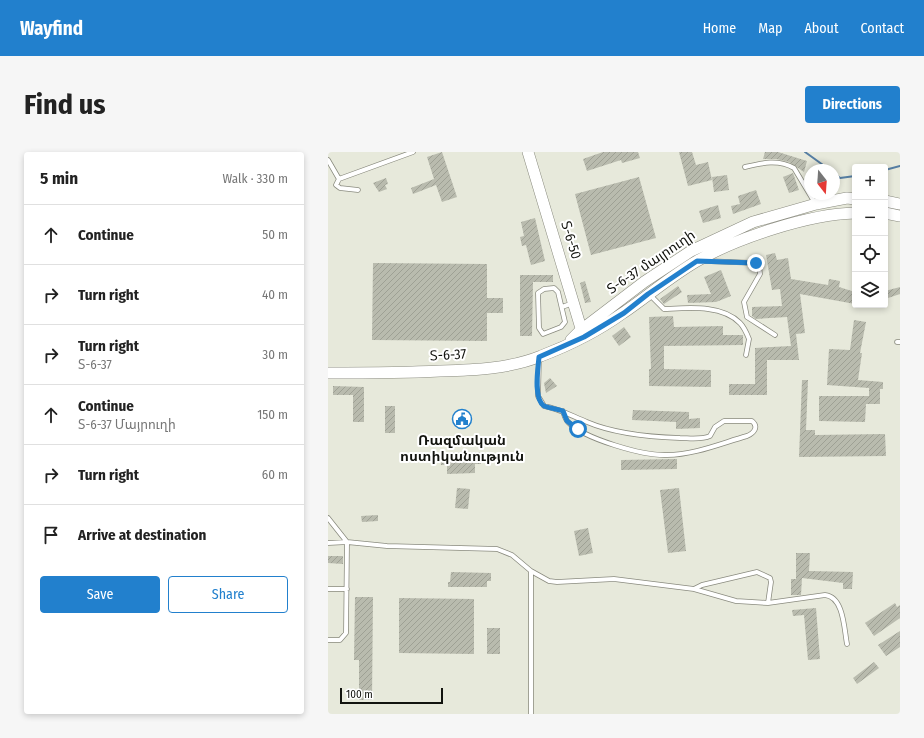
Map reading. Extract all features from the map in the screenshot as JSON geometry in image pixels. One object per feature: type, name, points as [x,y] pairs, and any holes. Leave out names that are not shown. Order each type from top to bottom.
[{"type":"main road","name":"Տ-6-50","points":[[528,152],[583,334]]},
{"type":"main road","name":"Տ-6-37 մայրուղի","points":[[567,345],[583,334],[644,282],[691,250],[754,222],[816,204],[846,198],[852,199]]},
{"type":"main road","points":[[888,202],[900,204]]},
{"type":"main road","name":"Տ-6-37 մայրուղի","points":[[583,334],[624,313],[648,294],[697,261],[757,234],[819,218],[852,213]]},
{"type":"main road","points":[[888,214],[900,216]]},
{"type":"main road","points":[[691,250],[697,261]]},
{"type":"main road","name":"Տ-6-37","points":[[328,373],[387,373],[464,370],[507,366],[539,357],[567,345]]},
{"type":"lane","points":[[358,190],[340,188],[336,185],[339,179],[413,152]]},
{"type":"lane","points":[[328,160],[339,179]]},
{"type":"lane","points":[[745,167],[763,163],[779,162],[794,168],[816,204]]},
{"type":"lane","points":[[697,261],[756,263],[759,266],[760,274],[744,302],[747,317],[775,335]]},
{"type":"lane","points":[[554,288],[558,292],[562,307],[565,322],[564,325],[543,334],[539,328],[538,293],[544,289],[554,288]]},
{"type":"lane","points":[[648,294],[664,309],[694,308],[724,312],[740,323],[750,340],[746,354]]},
{"type":"lane","points":[[562,307],[574,303]]},
{"type":"lane","points":[[539,357],[538,396],[544,406],[563,411],[586,422],[615,432],[664,438],[707,437],[715,427],[724,421],[752,421],[756,426],[754,432],[747,436],[700,450],[667,455],[636,451],[588,435],[567,421],[563,411]]},
{"type":"lane","points":[[328,518],[347,542],[346,633],[340,640],[328,640]]},
{"type":"lane","points":[[328,542],[347,542],[387,546],[497,549],[512,555],[531,571],[549,581],[557,582],[614,579],[694,589],[736,601],[768,603],[825,595],[831,596],[837,602],[841,611],[847,644]]},
{"type":"lane","points":[[531,571],[531,714]]},
{"type":"lane","points":[[694,589],[702,584],[757,572],[770,578],[772,582],[768,603]]},
{"type":"lane","points":[[328,589],[346,589]]},
{"type":"building","points":[[442,152],[457,197],[442,202],[436,185],[413,194],[411,188],[434,179],[427,157]]},
{"type":"building","points":[[603,152],[638,152],[640,158],[622,163],[621,160],[587,171],[583,159]]},
{"type":"building","points":[[679,152],[692,152],[696,165],[708,162],[712,180],[688,186]]},
{"type":"building","points":[[765,152],[778,152],[807,161],[806,164],[804,164],[804,172],[789,162],[776,159],[763,159]]},
{"type":"building","points":[[793,173],[799,190],[789,193],[783,177]]},
{"type":"building","points":[[727,175],[729,190],[714,192],[712,177]]},
{"type":"building","points":[[639,177],[656,238],[591,255],[575,194]]},
{"type":"building","points":[[386,178],[388,184],[385,185],[387,189],[379,192],[373,183]]},
{"type":"building","points":[[756,190],[761,204],[733,214],[731,206],[740,204],[738,196]]},
{"type":"building","points":[[718,205],[721,218],[703,223],[699,211]]},
{"type":"building","points":[[535,218],[545,261],[531,265],[526,245],[522,246],[520,237],[524,236],[521,222]]},
{"type":"building","points":[[775,253],[777,260],[788,258],[791,279],[828,285],[829,279],[840,281],[839,287],[852,291],[852,303],[800,294],[805,333],[796,334],[799,360],[767,360],[767,395],[729,395],[729,384],[755,384],[755,348],[791,346],[787,317],[756,319],[752,316],[752,307],[782,306],[780,289],[772,290],[766,255]]},
{"type":"building","points":[[373,263],[487,264],[487,298],[503,298],[503,313],[487,313],[487,341],[372,340]]},
{"type":"building","points":[[721,270],[731,296],[716,302],[688,303],[687,295],[711,294],[704,277]]},
{"type":"building","points":[[520,275],[553,275],[553,282],[533,282],[532,336],[520,336]]},
{"type":"building","points":[[585,281],[591,302],[585,303],[580,283]]},
{"type":"building","points":[[678,286],[682,292],[664,304],[660,299]]},
{"type":"building","points":[[900,287],[900,294],[888,298],[888,290]]},
{"type":"building","points":[[673,316],[674,327],[723,326],[723,335],[743,335],[743,345],[664,346],[664,369],[711,370],[711,387],[649,386],[649,369],[651,369],[649,317]]},
{"type":"building","points":[[854,320],[866,322],[860,353],[862,353],[858,380],[883,382],[883,389],[880,389],[880,404],[866,404],[865,422],[819,421],[819,396],[869,396],[869,388],[827,385],[829,349],[850,350]]},
{"type":"building","points":[[624,327],[631,337],[619,346],[612,336]]},
{"type":"building","points":[[550,378],[557,386],[546,393],[544,383]]},
{"type":"building","points":[[802,380],[808,380],[806,430],[815,430],[815,435],[885,434],[886,456],[799,457]]},
{"type":"building","points":[[333,386],[364,387],[364,422],[353,422],[353,395],[333,395]]},
{"type":"building","points":[[385,406],[395,406],[395,433],[385,433]]},
{"type":"building","points":[[633,410],[689,412],[689,419],[700,418],[700,428],[676,429],[676,422],[632,420]]},
{"type":"building","name":"Ռազմական ոստիկանություն","points":[[455,412],[470,413],[470,426],[454,425]]},
{"type":"building","points":[[440,452],[480,452],[481,464],[475,464],[475,473],[447,474],[447,465],[441,465]]},
{"type":"building","points":[[677,459],[677,469],[621,470],[621,460]]},
{"type":"building","points":[[457,488],[470,489],[468,509],[455,508]]},
{"type":"building","points":[[679,488],[686,551],[668,553],[660,490]]},
{"type":"building","points":[[378,515],[378,521],[362,522],[361,516]]},
{"type":"building","points":[[588,528],[593,553],[579,556],[574,531]]},
{"type":"building","points":[[796,553],[810,553],[809,571],[853,572],[852,589],[843,589],[843,583],[802,578],[801,595],[791,595],[791,579],[796,579]]},
{"type":"building","points":[[328,556],[343,556],[343,564],[328,563]]},
{"type":"building","points":[[451,572],[491,573],[491,581],[487,581],[487,587],[448,587]]},
{"type":"building","points":[[355,597],[373,597],[372,700],[359,700],[359,660],[354,660]]},
{"type":"building","points":[[399,598],[474,599],[474,654],[399,653]]},
{"type":"building","points":[[895,603],[897,607],[900,605],[900,618],[874,636],[865,623]]},
{"type":"building","points":[[816,608],[820,659],[808,660],[804,615],[793,616],[792,610]]},
{"type":"building","points":[[487,628],[500,628],[500,654],[487,654]]},
{"type":"building","points":[[900,631],[900,647],[886,656],[878,645]]},
{"type":"building","points":[[874,662],[879,668],[857,684],[853,678]]},
{"type":"waterway","points":[[805,152],[822,164]]},
{"type":"waterway","points":[[888,169],[900,166]]},
{"type":"waterway","points":[[840,178],[852,176]]},
{"type":"place","name":"Ռազմական ոստիկանություն","points":[[462,419]]},
{"type":"route","points":[[578,429],[567,421],[563,411],[544,406],[540,401],[537,389],[539,357],[584,337],[624,313],[648,294],[697,261],[719,260],[756,263]]}]
